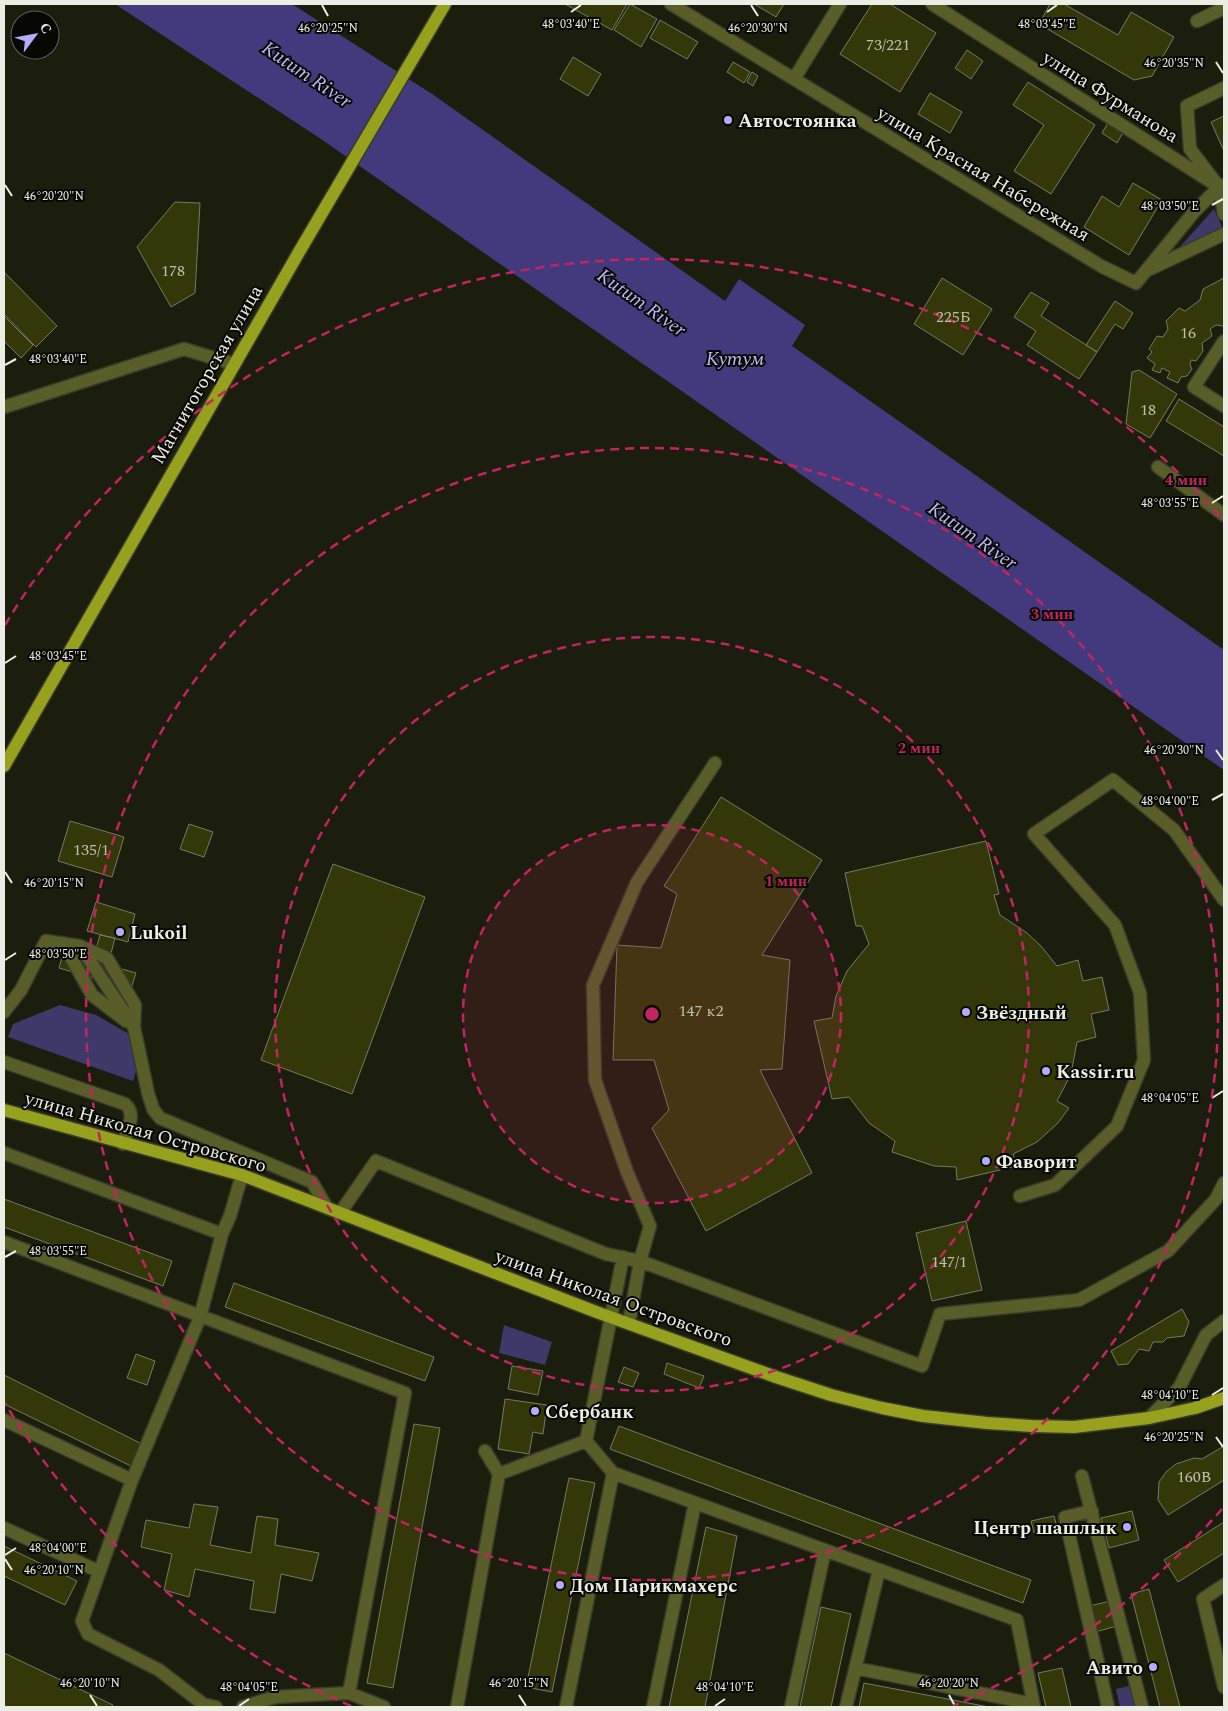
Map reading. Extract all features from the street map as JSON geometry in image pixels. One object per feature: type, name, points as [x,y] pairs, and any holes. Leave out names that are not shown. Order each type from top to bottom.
[{"type":"main road","name":"Магнитогорская улица","points":[[4,766],[298,252],[445,4]]},
{"type":"main road","name":"улица Николая Островского","points":[[4,1110],[123,1144],[242,1174],[612,1317],[831,1396],[932,1417],[1032,1426],[1074,1427],[1149,1418],[1195,1408],[1224,1398]]},
{"type":"street","name":"улица Красная Набережная","points":[[671,4],[1101,266],[1136,283],[1148,270]]},
{"type":"street","points":[[794,79],[840,4]]},
{"type":"street","name":"улица Фурманова","points":[[932,4],[1222,186]]},
{"type":"street","points":[[1197,21],[1224,8]]},
{"type":"street","points":[[1224,88],[1187,106],[1190,149],[1222,186],[1224,214]]},
{"type":"street","points":[[1148,270],[1194,212],[1222,186]]},
{"type":"street","points":[[1148,270],[1224,234]]},
{"type":"street","points":[[1224,341],[1194,387],[1224,406]]},
{"type":"street","points":[[4,407],[184,349],[234,364]]},
{"type":"street","points":[[1158,468],[1224,514]]},
{"type":"street","points":[[629,1323],[640,1261],[650,1226],[627,1172],[595,1080],[593,985],[637,882],[715,763]]},
{"type":"street","points":[[1020,1196],[1055,1185],[1117,1126],[1144,1060],[1140,993],[1115,925],[1034,834],[1113,780],[1174,830],[1224,900]]},
{"type":"street","points":[[4,1012],[21,990],[46,941],[80,946],[107,958],[135,1005],[134,1027],[153,1109],[160,1118],[312,1182],[327,1208]]},
{"type":"street","points":[[63,943],[92,995],[134,1027]]},
{"type":"street","points":[[4,1062],[125,1104],[130,1108],[132,1114],[123,1144]]},
{"type":"street","points":[[4,1153],[222,1234]]},
{"type":"street","points":[[340,1213],[376,1161],[606,1254],[640,1261],[922,1366],[940,1314],[1079,1300],[1168,1251],[1220,1202],[1224,1183]]},
{"type":"street","points":[[216,1707],[203,1704],[159,1670],[88,1634],[82,1621],[98,1571],[132,1480],[200,1317],[222,1234],[230,1216],[242,1174]]},
{"type":"street","points":[[4,1242],[404,1393],[349,1693]]},
{"type":"street","points":[[586,1441],[623,1257]]},
{"type":"street","points":[[1149,1418],[1179,1388],[1206,1335],[1224,1321]]},
{"type":"street","points":[[4,1420],[132,1480]]},
{"type":"street","points":[[586,1441],[613,1473],[1017,1620],[1034,1706],[855,1668]]},
{"type":"street","points":[[499,1474],[586,1441]]},
{"type":"street","points":[[457,1707],[499,1474],[485,1451]]},
{"type":"street","points":[[566,1707],[613,1473]]},
{"type":"street","points":[[1082,1476],[1142,1707]]},
{"type":"street","points":[[653,1707],[695,1503]]},
{"type":"street","points":[[1092,1512],[1065,1517],[1108,1707]]},
{"type":"street","points":[[4,1528],[98,1571]]},
{"type":"street","points":[[791,1707],[825,1550]]},
{"type":"street","points":[[846,1707],[879,1570]]},
{"type":"street","points":[[1224,1585],[1203,1599],[1224,1687]]},
{"type":"street","points":[[243,1707],[275,1697],[349,1693],[384,1707]]},
{"type":"shaded area","points":[[1214,209],[1223,229],[1177,250]]},
{"type":"shaded area","points":[[60,1005],[96,1015],[129,1034],[137,1068],[133,1081],[8,1037],[13,1024]]},
{"type":"shaded area","points":[[504,1325],[552,1342],[545,1365],[499,1353]]},
{"type":"shaded area","points":[[1133,1685],[1138,1707],[1120,1707],[1116,1689]]},
{"type":"water","name":"Кутум","points":[[115,4],[292,4],[432,94],[725,301],[739,279],[805,325],[792,346],[1224,650],[1224,770],[321,139]]},
{"type":"building","points":[[565,4],[627,4],[612,30]]},
{"type":"building","points":[[630,4],[657,19],[641,47],[614,30]]},
{"type":"building","points":[[754,4],[784,4],[776,17]]},
{"type":"building","points":[[872,4],[890,4],[936,33],[900,92],[840,54]]},
{"type":"building","points":[[1050,4],[1064,4],[1118,35],[1131,12],[1174,37],[1152,76],[1134,80],[1039,24]]},
{"type":"building","points":[[660,20],[698,42],[687,59],[650,38]]},
{"type":"building","points":[[967,50],[983,61],[971,79],[955,68]]},
{"type":"building","points":[[573,57],[601,74],[588,96],[560,79]]},
{"type":"building","points":[[733,62],[750,72],[744,83],[727,72]]},
{"type":"building","points":[[752,72],[758,76],[753,86],[747,82]]},
{"type":"building","points":[[1028,82],[1095,125],[1051,194],[1014,171],[1044,125],[1013,105]]},
{"type":"building","points":[[930,93],[962,112],[950,133],[918,114]]},
{"type":"building","points":[[1224,116],[1224,149],[1223,149],[1211,122]]},
{"type":"building","points":[[1109,121],[1124,131],[1117,143],[1102,133]]},
{"type":"building","points":[[1133,183],[1162,200],[1129,255],[1084,227],[1102,196],[1119,207]]},
{"type":"building","points":[[175,202],[200,203],[195,293],[171,307],[137,247]]},
{"type":"building","points":[[4,272],[57,326],[36,347],[4,314]]},
{"type":"building","points":[[942,278],[992,309],[963,355],[914,324]]},
{"type":"building","points":[[1224,278],[1224,326],[1216,325],[1210,329],[1212,336],[1202,343],[1203,351],[1196,361],[1191,360],[1190,365],[1192,369],[1187,376],[1181,377],[1178,383],[1167,378],[1170,372],[1162,368],[1160,373],[1152,370],[1155,364],[1147,358],[1152,352],[1149,349],[1157,336],[1163,337],[1168,329],[1166,321],[1179,308],[1185,311],[1200,300],[1203,289]]},
{"type":"building","points":[[1031,292],[1049,303],[1041,316],[1097,352],[1079,379],[1027,345],[1036,331],[1014,317]]},
{"type":"building","points":[[1115,301],[1133,313],[1123,329],[1115,324],[1097,352],[1086,345]]},
{"type":"building","points":[[4,316],[33,345],[21,358],[4,341]]},
{"type":"building","points":[[1139,370],[1177,394],[1150,438],[1126,424],[1132,372]]},
{"type":"building","points":[[1179,399],[1224,427],[1224,456],[1166,421]]},
{"type":"building","points":[[721,797],[822,860],[762,955],[790,960],[782,1069],[760,1070],[812,1173],[706,1231],[652,1128],[669,1110],[654,1060],[613,1060],[617,945],[661,948],[677,894],[664,886]]},
{"type":"building","points":[[70,821],[124,837],[112,877],[58,861]]},
{"type":"building","points":[[189,824],[213,832],[204,857],[180,849]]},
{"type":"building","name":"Звёздный","points":[[986,841],[999,894],[994,895],[1000,915],[1027,933],[1041,946],[1057,966],[1078,960],[1083,981],[1102,977],[1109,1010],[1091,1014],[1096,1037],[1077,1042],[1071,1074],[1057,1101],[1069,1108],[1058,1123],[1037,1142],[1013,1154],[1017,1166],[957,1180],[956,1167],[934,1166],[892,1152],[895,1141],[869,1123],[849,1097],[832,1099],[814,1021],[832,1018],[836,996],[847,971],[869,944],[862,926],[856,926],[845,873]]},
{"type":"building","points":[[333,864],[425,897],[352,1094],[261,1060]]},
{"type":"building","points":[[96,902],[135,914],[128,942],[87,931]]},
{"type":"building","points":[[100,935],[115,938],[108,965],[136,973],[131,989],[59,968],[64,951],[93,960]]},
{"type":"building","points":[[4,1199],[172,1261],[163,1286],[4,1227]]},
{"type":"building","points":[[966,1221],[982,1290],[932,1301],[916,1233]]},
{"type":"building","points":[[234,1283],[434,1357],[425,1381],[225,1307]]},
{"type":"building","points":[[1182,1309],[1189,1322],[1184,1336],[1167,1338],[1163,1342],[1153,1342],[1149,1351],[1139,1349],[1128,1364],[1118,1365],[1111,1351]]},
{"type":"building","points":[[136,1354],[155,1361],[147,1385],[127,1378]]},
{"type":"building","points":[[667,1363],[704,1376],[699,1388],[664,1374]]},
{"type":"building","points":[[512,1366],[543,1371],[538,1395],[508,1389]]},
{"type":"building","points":[[624,1367],[639,1373],[633,1387],[618,1382]]},
{"type":"building","points":[[4,1375],[146,1446],[135,1468],[4,1404]]},
{"type":"building","points":[[505,1399],[547,1405],[543,1434],[533,1432],[529,1454],[498,1449]]},
{"type":"building","points":[[414,1424],[440,1428],[393,1688],[367,1683]]},
{"type":"building","points":[[619,1426],[1031,1580],[1023,1603],[610,1449]]},
{"type":"building","points":[[1224,1446],[1224,1480],[1168,1515],[1158,1500],[1159,1482],[1166,1472],[1176,1464],[1194,1458],[1202,1459]]},
{"type":"building","points":[[569,1478],[595,1483],[552,1692],[526,1687]]},
{"type":"building","points":[[194,1504],[218,1507],[210,1545],[251,1553],[257,1516],[278,1519],[275,1545],[319,1553],[312,1581],[281,1574],[275,1613],[250,1609],[254,1581],[195,1569],[189,1597],[164,1590],[172,1554],[141,1547],[146,1520],[189,1528]]},
{"type":"building","points":[[1132,1511],[1139,1540],[1109,1548],[1101,1518]]},
{"type":"building","points":[[1054,1516],[1057,1527],[1034,1533],[1031,1521]]},
{"type":"building","points":[[1224,1522],[1224,1553],[1178,1582],[1164,1560]]},
{"type":"building","points":[[706,1527],[737,1536],[705,1707],[669,1707]]},
{"type":"building","points":[[4,1546],[77,1581],[65,1605],[4,1576]]},
{"type":"building","points":[[1149,1589],[1180,1707],[1160,1707],[1131,1594]]},
{"type":"building","points":[[1111,1601],[1117,1626],[1095,1632],[1089,1606]]},
{"type":"building","points":[[821,1607],[851,1614],[831,1707],[800,1707]]},
{"type":"building","points":[[4,1653],[113,1705],[112,1707],[4,1707]]},
{"type":"building","points":[[1062,1668],[1071,1707],[1046,1707],[1038,1673]]},
{"type":"building","points":[[864,1683],[989,1707],[859,1707]]},
{"type":"place","name":"Автостоянка","points":[[728,120]]},
{"type":"place","name":"Lukoil","points":[[120,932]]},
{"type":"place","name":"Звёздный","points":[[966,1012]]},
{"type":"place","name":"Kassir.ru","points":[[1046,1071]]},
{"type":"place","name":"Фаворит","points":[[986,1161]]},
{"type":"place","name":"Сбербанк","points":[[535,1411]]},
{"type":"place","name":"Центр шашлык","points":[[1127,1527]]},
{"type":"place","name":"Дом Парикмахерс","points":[[560,1585]]},
{"type":"place","name":"Авито","points":[[1153,1667]]},
{"type":"water label","name":"Kutum River","points":[[307,74]]},
{"type":"water label","name":"Kutum River","points":[[642,302]]},
{"type":"water label","name":"Kutum River","points":[[973,535]]}]
